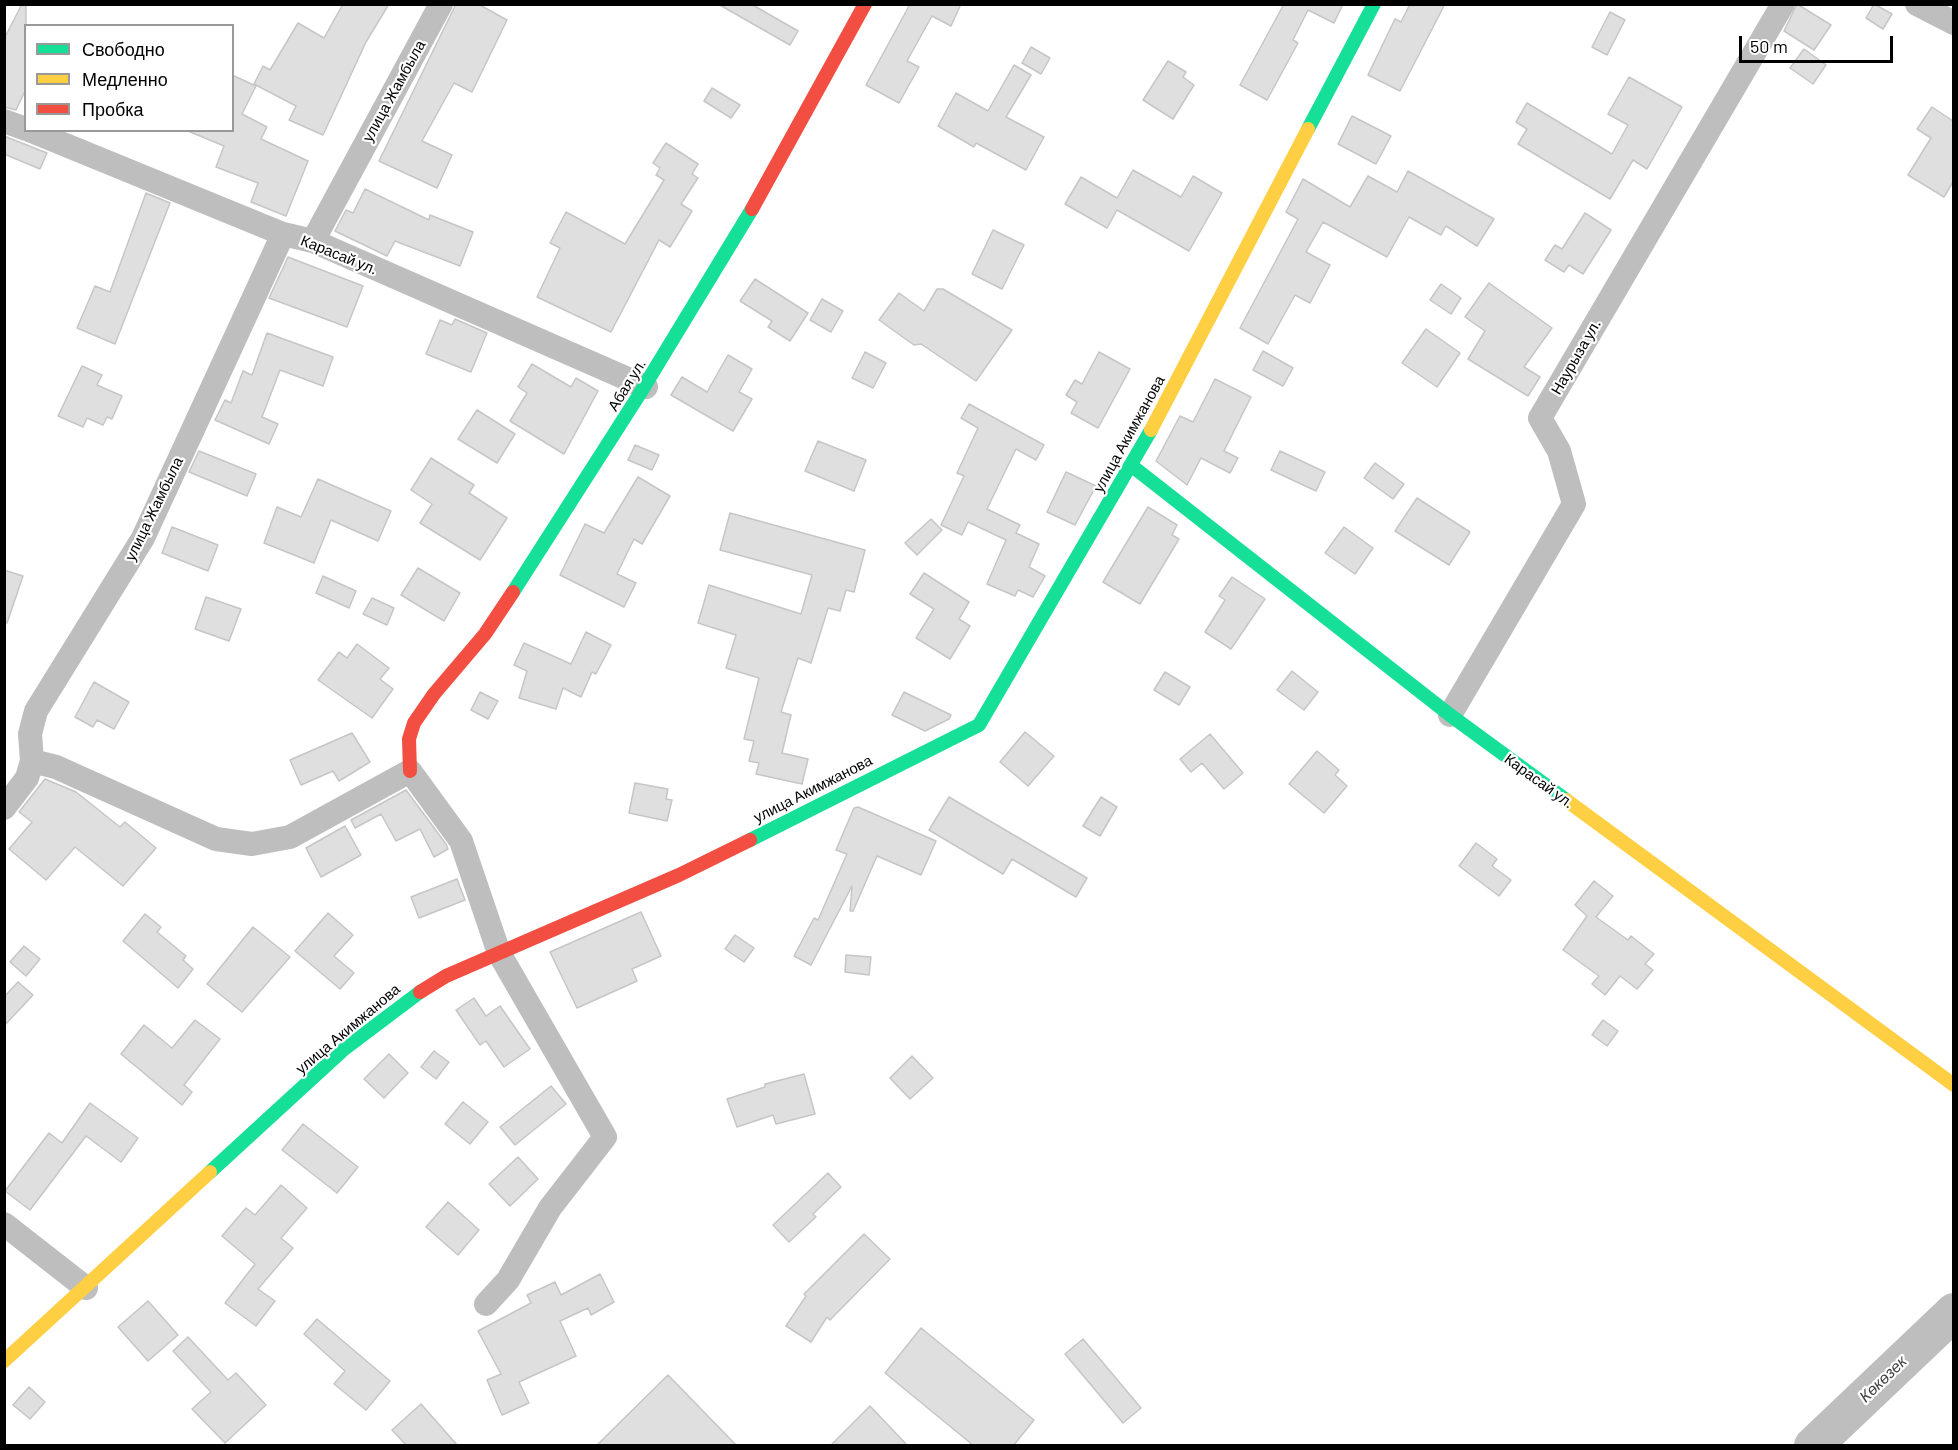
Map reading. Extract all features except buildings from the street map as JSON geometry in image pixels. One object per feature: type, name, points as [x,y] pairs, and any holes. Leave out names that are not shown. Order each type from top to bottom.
[{"type":"street","name":"улица Жамбыла","points":[[313,241],[441,4]]},
{"type":"street","name":"Абая ул.","points":[[410,771],[410,733],[431,699],[485,636],[646,387],[829,73],[865,4]]},
{"type":"street","name":"улица Акимжанова","points":[[4,1361],[344,1050],[410,998],[447,976],[679,875],[979,725],[1131,466],[1374,4]]},
{"type":"street","name":"Наурыза ул.","points":[[1450,715],[1574,504],[1559,451],[1540,418],[1783,4]]},
{"type":"street","points":[[1917,4],[1953,23]]},
{"type":"street","name":"Карасай ул.","points":[[4,121],[24,129]]},
{"type":"street","name":"Карасай ул.","points":[[32,132],[283,234],[313,241],[646,387]]},
{"type":"street","name":"улица Жамбыла","points":[[4,808],[27,778],[32,760],[30,734],[36,711],[143,538],[283,234]]},
{"type":"street","name":"Карасай ул.","points":[[1131,466],[1450,715],[1953,1085]]},
{"type":"street","points":[[32,760],[56,767],[216,839],[252,843],[290,837],[410,771],[461,841],[499,953],[605,1137],[550,1208],[508,1281],[486,1304]]},
{"type":"street","points":[[4,1224],[86,1287]]},
{"type":"waterway","name":"Көкөзек","points":[[1813,1446],[1954,1312]]},
{"type":"traffic: fast","points":[[1308,129],[1374,4]]},
{"type":"traffic: fast","points":[[513,592],[639,395],[752,209]]},
{"type":"traffic: fast","points":[[750,840],[979,725],[1151,430]]},
{"type":"traffic: fast","points":[[1132,466],[1450,715],[1566,800]]},
{"type":"traffic: fast","points":[[210,1172],[343,1050],[420,992]]},
{"type":"traffic: slow","points":[[1151,430],[1308,129]]},
{"type":"traffic: slow","points":[[1566,800],[1954,1085]]},
{"type":"traffic: slow","points":[[4,1361],[210,1172]]},
{"type":"traffic: jam","points":[[752,209],[865,4]]},
{"type":"traffic: jam","points":[[410,771],[409,739],[414,723],[434,694],[485,634],[513,592]]},
{"type":"traffic: jam","points":[[420,992],[446,976],[679,875],[750,840]]}]
